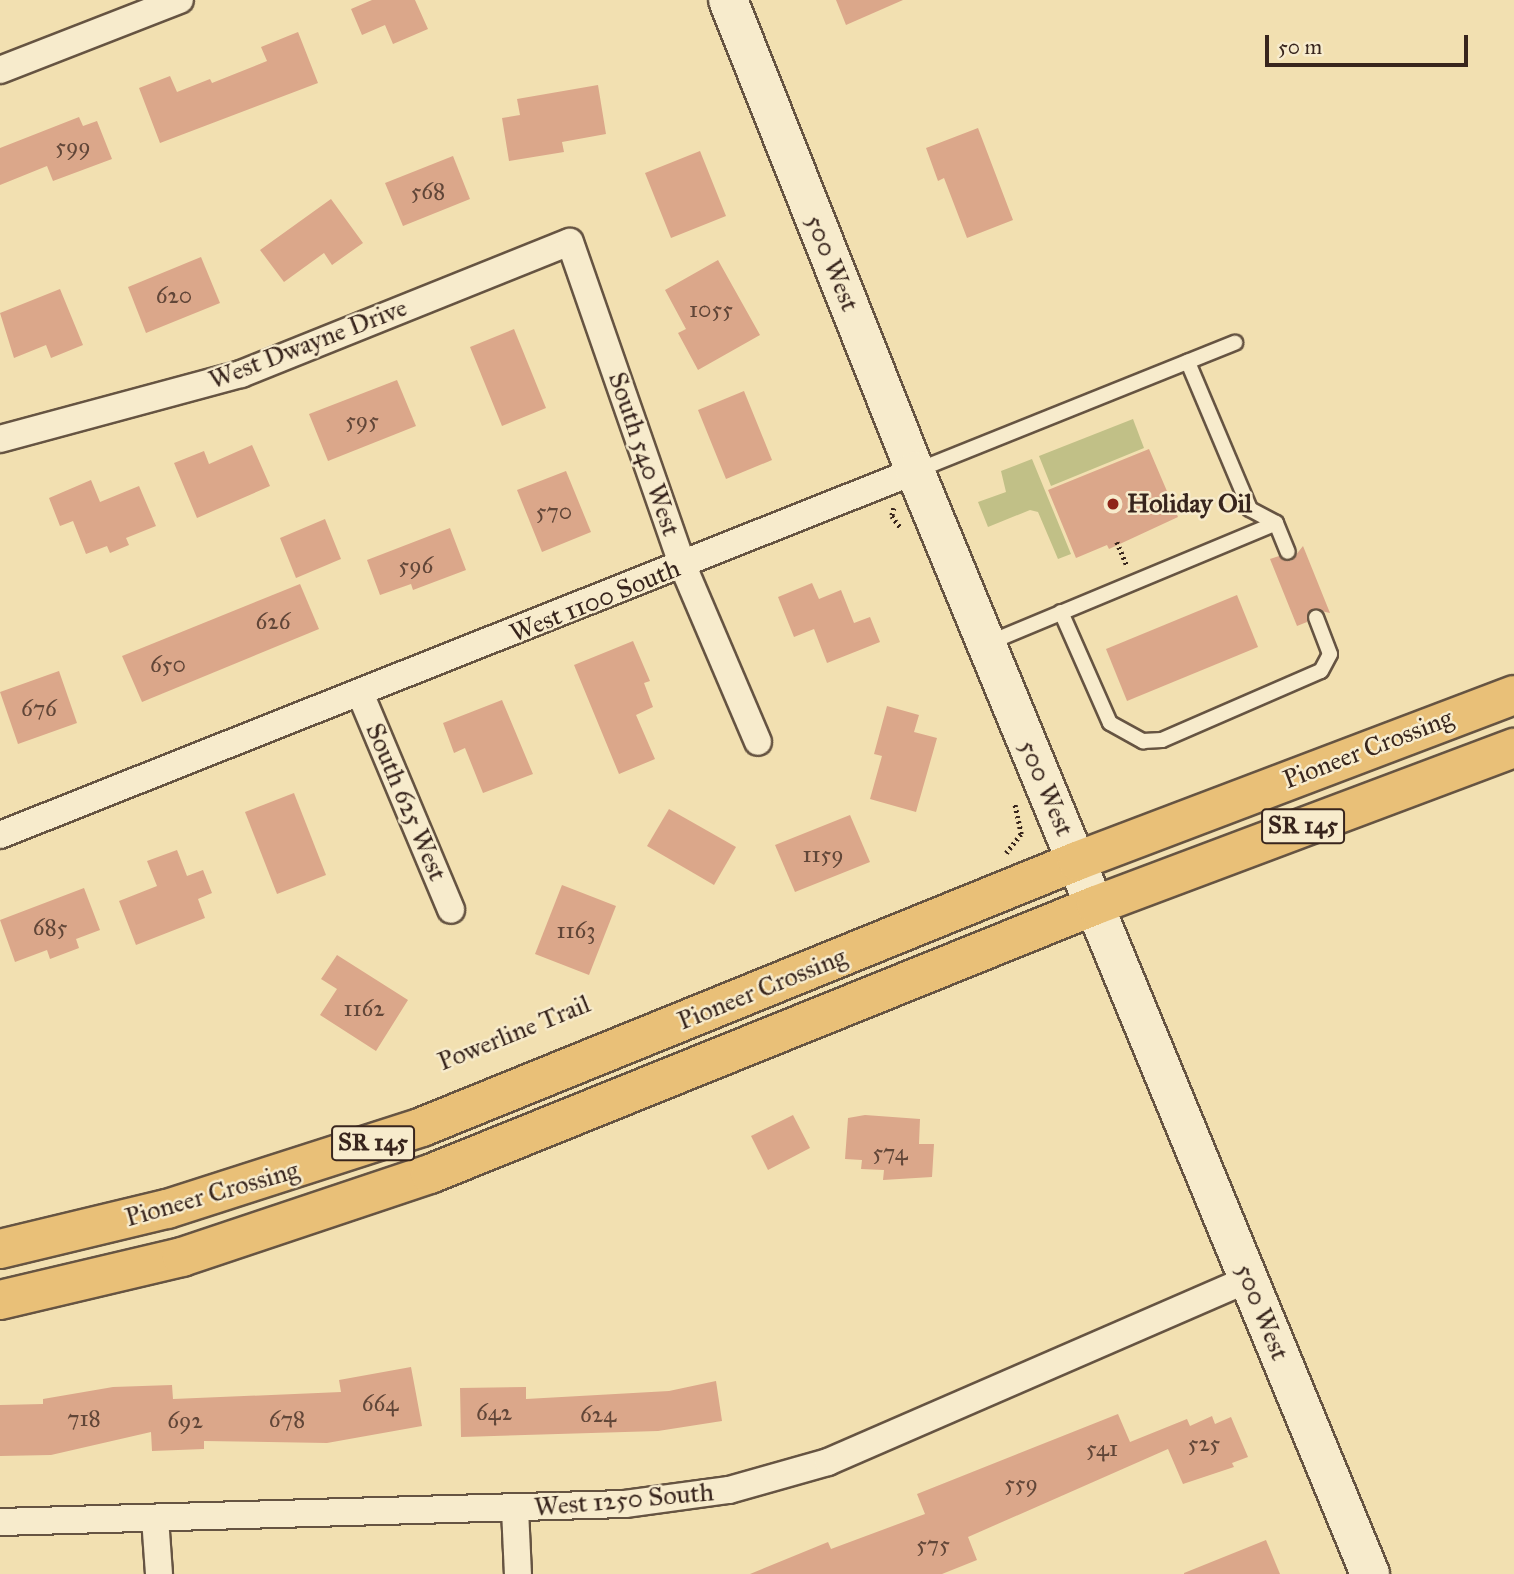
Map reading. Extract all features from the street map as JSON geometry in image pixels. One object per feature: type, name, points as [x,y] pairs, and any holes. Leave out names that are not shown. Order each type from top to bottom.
[{"type":"highway","name":"Pioneer Crossing","points":[[0,1249],[167,1209],[422,1127],[1077,861],[1514,695]]},
{"type":"highway","name":"Pioneer Crossing","points":[[0,1300],[181,1256],[430,1174],[1096,905],[1514,748]]},
{"type":"street","points":[[0,70],[138,8],[180,0]]},
{"type":"street","name":"500 West","points":[[728,0],[915,471],[1370,1574]]},
{"type":"street","name":"West Dwayne Drive","points":[[0,439],[241,374],[570,242]]},
{"type":"street","name":"South 540 West","points":[[570,242],[683,566],[758,742]]},
{"type":"street","name":"West 1100 South","points":[[0,835],[683,566],[915,471]]},
{"type":"street","name":"South 625 West","points":[[360,693],[451,910]]},
{"type":"street","name":"West 1250 South","points":[[0,1522],[515,1509],[625,1504],[729,1490],[828,1462],[1248,1279]]},
{"type":"street","points":[[515,1509],[518,1574]]},
{"type":"street","points":[[155,1518],[159,1574]]},
{"type":"lane","name":"West 1100 South","points":[[915,471],[1235,343]]},
{"type":"lane","points":[[1188,362],[1250,509],[1276,523],[1288,552]]},
{"type":"lane","points":[[986,644],[1276,523]]},
{"type":"lane","points":[[1061,612],[1110,723],[1143,741],[1161,740],[1321,671],[1330,654],[1316,618]]},
{"type":"path","points":[[1000,858],[1021,834]]},
{"type":"shaded area","points":[[1133,419],[1144,448],[1051,486],[1039,456]]},
{"type":"shaded area","points":[[1032,459],[1071,554],[1058,559],[1038,512],[1030,510],[988,527],[978,502],[1006,492],[1001,471]]},
{"type":"building","points":[[372,0],[415,0],[428,29],[393,44],[385,25],[362,35],[351,9]]},
{"type":"building","points":[[836,0],[903,0],[846,25]]},
{"type":"building","points":[[298,32],[318,83],[160,143],[139,88],[170,76],[177,92],[210,79],[212,83],[267,61],[261,47]]},
{"type":"building","points":[[598,85],[606,134],[562,142],[564,152],[509,161],[502,118],[520,115],[517,99]]},
{"type":"building","points":[[79,117],[83,126],[97,121],[112,159],[53,181],[47,166],[0,185],[0,148]]},
{"type":"building","points":[[978,128],[1013,220],[967,238],[944,178],[938,181],[926,148]]},
{"type":"building","points":[[700,151],[726,216],[671,238],[645,173]]},
{"type":"building","points":[[453,156],[470,199],[403,226],[385,183]]},
{"type":"building","points":[[331,199],[363,243],[332,265],[324,253],[284,282],[260,250]]},
{"type":"building","points":[[201,257],[220,303],[146,333],[128,287]]},
{"type":"building","points":[[718,260],[760,335],[698,370],[678,333],[686,329],[665,290]]},
{"type":"building","points":[[60,289],[83,345],[51,358],[46,345],[14,358],[0,313]]},
{"type":"building","points":[[514,329],[546,408],[502,426],[470,347]]},
{"type":"building","points":[[397,380],[416,426],[328,461],[309,414]]},
{"type":"building","points":[[744,391],[772,460],[726,479],[698,410]]},
{"type":"building","points":[[252,445],[270,486],[197,518],[174,463],[204,451],[209,464]]},
{"type":"building","name":"Holiday Oil","points":[[1149,449],[1178,517],[1109,549],[1107,545],[1076,558],[1048,490]]},
{"type":"building","points":[[566,471],[591,532],[542,552],[517,490]]},
{"type":"building","points":[[91,480],[100,502],[139,486],[156,526],[126,538],[129,545],[110,553],[107,546],[86,554],[73,521],[60,526],[49,498]]},
{"type":"building","points":[[325,519],[341,559],[296,578],[280,538]]},
{"type":"building","points":[[450,528],[466,570],[413,590],[411,584],[380,595],[367,560]]},
{"type":"building","points":[[1303,546],[1330,613],[1312,609],[1307,622],[1297,626],[1270,559],[1279,556],[1291,561]]},
{"type":"building","points":[[812,583],[819,599],[841,590],[854,623],[870,617],[880,642],[827,663],[814,629],[794,637],[778,597]]},
{"type":"building","points":[[300,584],[319,629],[142,702],[122,656]]},
{"type":"building","name":"Holiday Oil","points":[[1237,595],[1258,647],[1127,701],[1106,649]]},
{"type":"building","points":[[633,641],[650,681],[644,683],[653,707],[636,715],[655,759],[619,774],[574,665]]},
{"type":"building","points":[[59,671],[77,723],[18,744],[0,692]]},
{"type":"building","points":[[502,700],[533,774],[483,793],[465,748],[454,753],[443,723]]},
{"type":"building","points":[[887,706],[919,715],[914,732],[937,738],[916,812],[870,799],[882,756],[874,754]]},
{"type":"building","points":[[294,793],[326,875],[277,894],[245,812]]},
{"type":"building","points":[[669,809],[736,847],[714,885],[647,846]]},
{"type":"building","points":[[850,815],[870,862],[795,892],[775,845]]},
{"type":"building","points":[[177,850],[187,876],[203,870],[212,893],[198,899],[205,918],[136,945],[119,901],[157,886],[147,861]]},
{"type":"building","points":[[562,885],[616,906],[589,975],[535,954]]},
{"type":"building","points":[[84,888],[100,930],[76,939],[79,948],[50,959],[47,950],[15,962],[0,920]]},
{"type":"building","points":[[337,955],[408,1000],[376,1051],[320,1015],[337,989],[321,979]]},
{"type":"building","points":[[793,1115],[810,1148],[768,1170],[751,1136]]},
{"type":"building","points":[[865,1115],[920,1119],[919,1144],[934,1144],[932,1177],[883,1180],[884,1170],[861,1169],[862,1160],[845,1159],[848,1118]]},
{"type":"building","points":[[411,1367],[422,1426],[327,1443],[204,1441],[204,1449],[152,1451],[151,1432],[51,1455],[0,1456],[0,1405],[43,1404],[43,1399],[113,1387],[172,1385],[173,1399],[341,1392],[339,1380]]},
{"type":"building","points":[[716,1381],[722,1421],[658,1431],[461,1437],[460,1388],[526,1387],[526,1399],[669,1391]]},
{"type":"building","points":[[1118,1414],[1130,1442],[1187,1419],[1190,1426],[1212,1416],[1215,1424],[1231,1417],[1248,1457],[1232,1463],[1234,1467],[1183,1484],[1168,1449],[968,1537],[977,1560],[942,1574],[750,1574],[828,1542],[831,1549],[925,1514],[917,1494]]},
{"type":"building","points":[[1266,1540],[1280,1574],[1184,1574],[1184,1573]]},
{"type":"place","name":"Holiday Oil","points":[[1113,504]]}]
